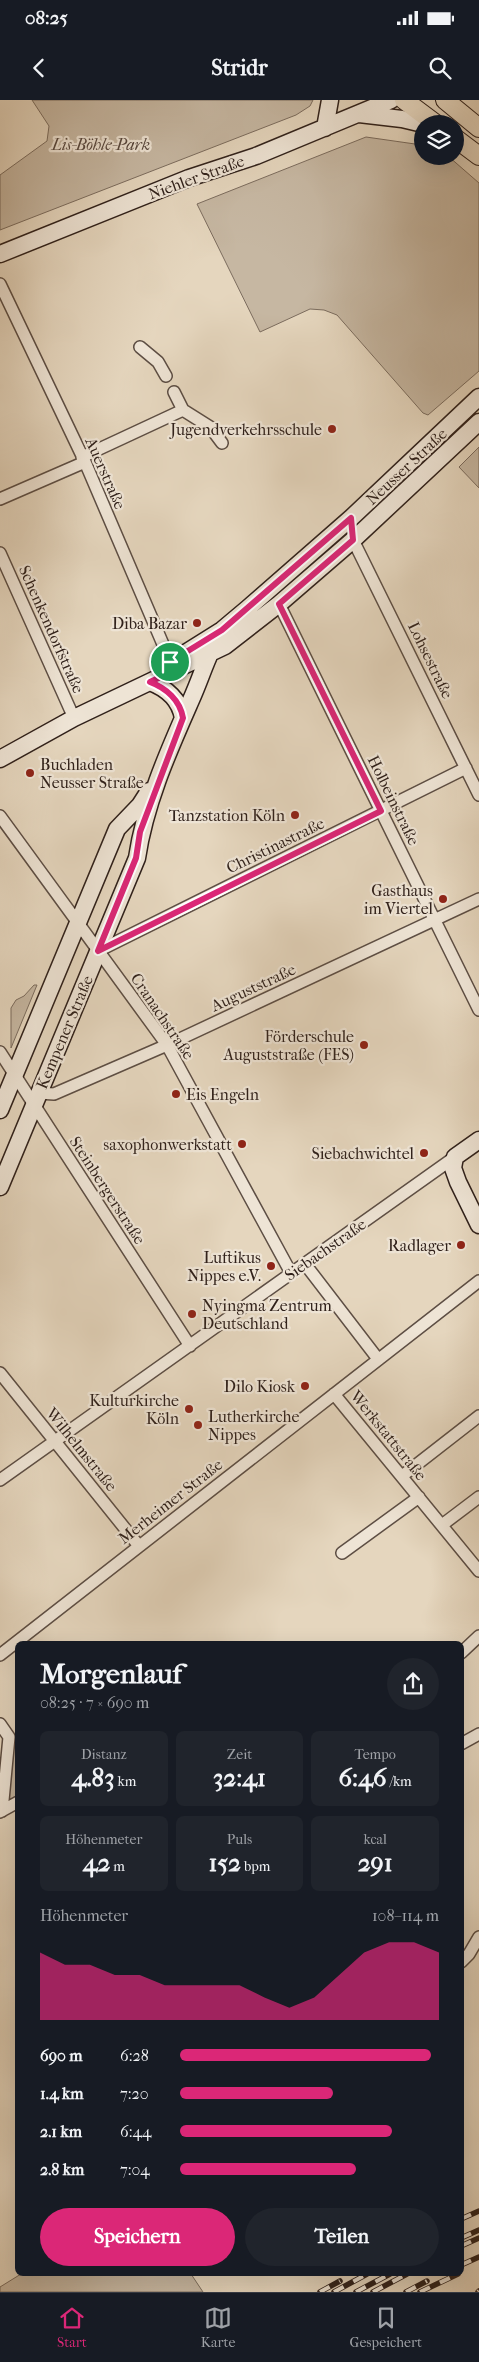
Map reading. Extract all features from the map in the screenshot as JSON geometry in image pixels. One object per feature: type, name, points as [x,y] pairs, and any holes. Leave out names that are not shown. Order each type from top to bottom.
[{"type":"main road","points":[[325,128],[330,100]]},
{"type":"main road","name":"Niehler Straße","points":[[0,254],[189,178],[256,156],[391,100]]},
{"type":"main road","points":[[404,100],[424,115]]},
{"type":"main road","points":[[445,100],[479,128]]},
{"type":"main road","points":[[358,114],[402,118],[414,121]]},
{"type":"main road","points":[[464,145],[479,156]]},
{"type":"main road","name":"Neusser Straße","points":[[0,759],[161,673],[222,630],[351,518],[479,397]]},
{"type":"main road","name":"Neusser Straße","points":[[117,697],[161,673],[208,656],[225,646],[279,604],[353,540],[479,422]]},
{"type":"main road","points":[[351,518],[353,540]]},
{"type":"main road","name":"Kempener Straße","points":[[0,1187],[136,858],[140,832],[162,770],[208,656],[222,630]]},
{"type":"main road","points":[[161,673],[162,686],[182,710],[183,718]]},
{"type":"main road","name":"Kempener Straße","points":[[0,1110],[117,829],[140,805],[162,770]]},
{"type":"main road","points":[[112,841],[123,838],[138,849]]},
{"type":"main road","name":"Siebachstraße","points":[[455,1157],[479,1140]]},
{"type":"main road","points":[[455,1157],[453,1168],[479,1226]]},
{"type":"street","name":"Auerstraße","points":[[0,284],[83,459],[161,673]]},
{"type":"street","points":[[140,347],[158,362],[166,376]]},
{"type":"street","points":[[174,392],[183,410],[210,427],[222,443]]},
{"type":"street","points":[[0,499],[183,410]]},
{"type":"street","name":"Lohsestraße","points":[[353,540],[479,795]]},
{"type":"street","name":"Schenkendorfstraße","points":[[0,553],[74,718]]},
{"type":"street","name":"Holbeinstraße","points":[[279,604],[479,1010]]},
{"type":"street","name":"Christinastraße","points":[[98,951],[466,768]]},
{"type":"street","name":"Cranachstraße","points":[[0,816],[167,1045],[291,1274]]},
{"type":"street","name":"Auguststraße","points":[[36,1099],[54,1094],[167,1045],[479,899]]},
{"type":"street","name":"Steinbergerstraße","points":[[0,1052],[15,1075],[36,1099],[190,1346]]},
{"type":"street","name":"Siebachstraße","points":[[0,1480],[455,1157]]},
{"type":"street","points":[[305,1264],[378,1360]]},
{"type":"street","name":"Merheimer Straße","points":[[18,1641],[479,1281]]},
{"type":"street","name":"Wilhelmstraße","points":[[0,1373],[139,1546]]},
{"type":"street","name":"Werkstattstraße","points":[[334,1394],[479,1571]]},
{"type":"street","points":[[402,1476],[479,1416]]},
{"type":"street","name":"Werkstattstraße","points":[[342,1553],[419,1497]]},
{"type":"street","points":[[442,1525],[479,1497]]},
{"type":"street","points":[[464,1650],[479,1636]]},
{"type":"street","name":"Merheimer Straße","points":[[0,1655],[15,1643]]},
{"type":"street","points":[[0,1724],[13,1739],[1,1812]]},
{"type":"street","points":[[464,1742],[479,1734]]},
{"type":"street","points":[[1,1812],[15,1804]]},
{"type":"street","points":[[464,1959],[479,1937]]},
{"type":"green space","name":"Lis-Böhle-Park","points":[[32,100],[313,100],[310,106],[296,115],[0,230],[0,175],[47,141],[49,126]]},
{"type":"green space","points":[[366,137],[414,144],[414,165],[458,165],[479,183],[479,371],[428,415],[423,413],[337,315],[324,310],[310,309],[260,332],[197,204]]},
{"type":"green space","points":[[479,447],[479,488],[459,467]]},
{"type":"green space","points":[[34,985],[37,985],[11,1048],[11,1008],[16,1000],[24,996]]},
{"type":"green space","points":[[13,1743],[15,1744],[15,1798],[7,1803]]},
{"type":"green space","points":[[18,2276],[192,2276],[203,2292],[0,2292],[0,2287]]},
{"type":"railway","points":[[464,2218],[479,2211]]},
{"type":"railway","points":[[464,2237],[479,2230]]},
{"type":"railway","points":[[464,2245],[479,2238]]},
{"type":"railway","points":[[464,2264],[479,2257]]},
{"type":"railway","points":[[334,2292],[363,2276]]},
{"type":"railway","points":[[356,2292],[386,2276]]},
{"type":"railway","points":[[373,2292],[403,2276]]},
{"type":"railway","points":[[420,2292],[454,2276]]},
{"type":"railway","points":[[320,2292],[340,2281]]},
{"type":"railway","points":[[406,2292],[427,2281]]},
{"type":"place","name":"Jugendverkehrsschule","points":[[332,429]]},
{"type":"place","name":"Diba Bazar","points":[[197,623]]},
{"type":"place","name":"Buchladen Neusser Straße","points":[[30,773]]},
{"type":"place","name":"Tanzstation Köln","points":[[295,815]]},
{"type":"place","name":"Gasthaus im Viertel","points":[[443,899]]},
{"type":"place","name":"Förderschule Auguststraße (FES)","points":[[364,1045]]},
{"type":"place","name":"Eis Engeln","points":[[176,1094]]},
{"type":"place","name":"saxophonwerkstatt","points":[[242,1144]]},
{"type":"place","name":"Siebachwichtel","points":[[424,1153]]},
{"type":"place","name":"Radlager","points":[[461,1245]]},
{"type":"place","name":"Luftikus Nippes e.V.","points":[[271,1266]]},
{"type":"place","name":"Nyingma Zentrum Deutschland","points":[[192,1314]]},
{"type":"place","name":"Dilo Kiosk","points":[[305,1386]]},
{"type":"place","name":"Kulturkirche Köln","points":[[189,1409]]},
{"type":"place","name":"Lutherkirche Nippes","points":[[198,1425]]},
{"type":"route","points":[[351,518],[353,540],[279,604],[381,811],[98,951],[136,858],[140,832],[183,718],[182,710],[172,696],[162,686],[150,682],[162,676],[170,667],[170,662],[222,630],[351,518]]}]
